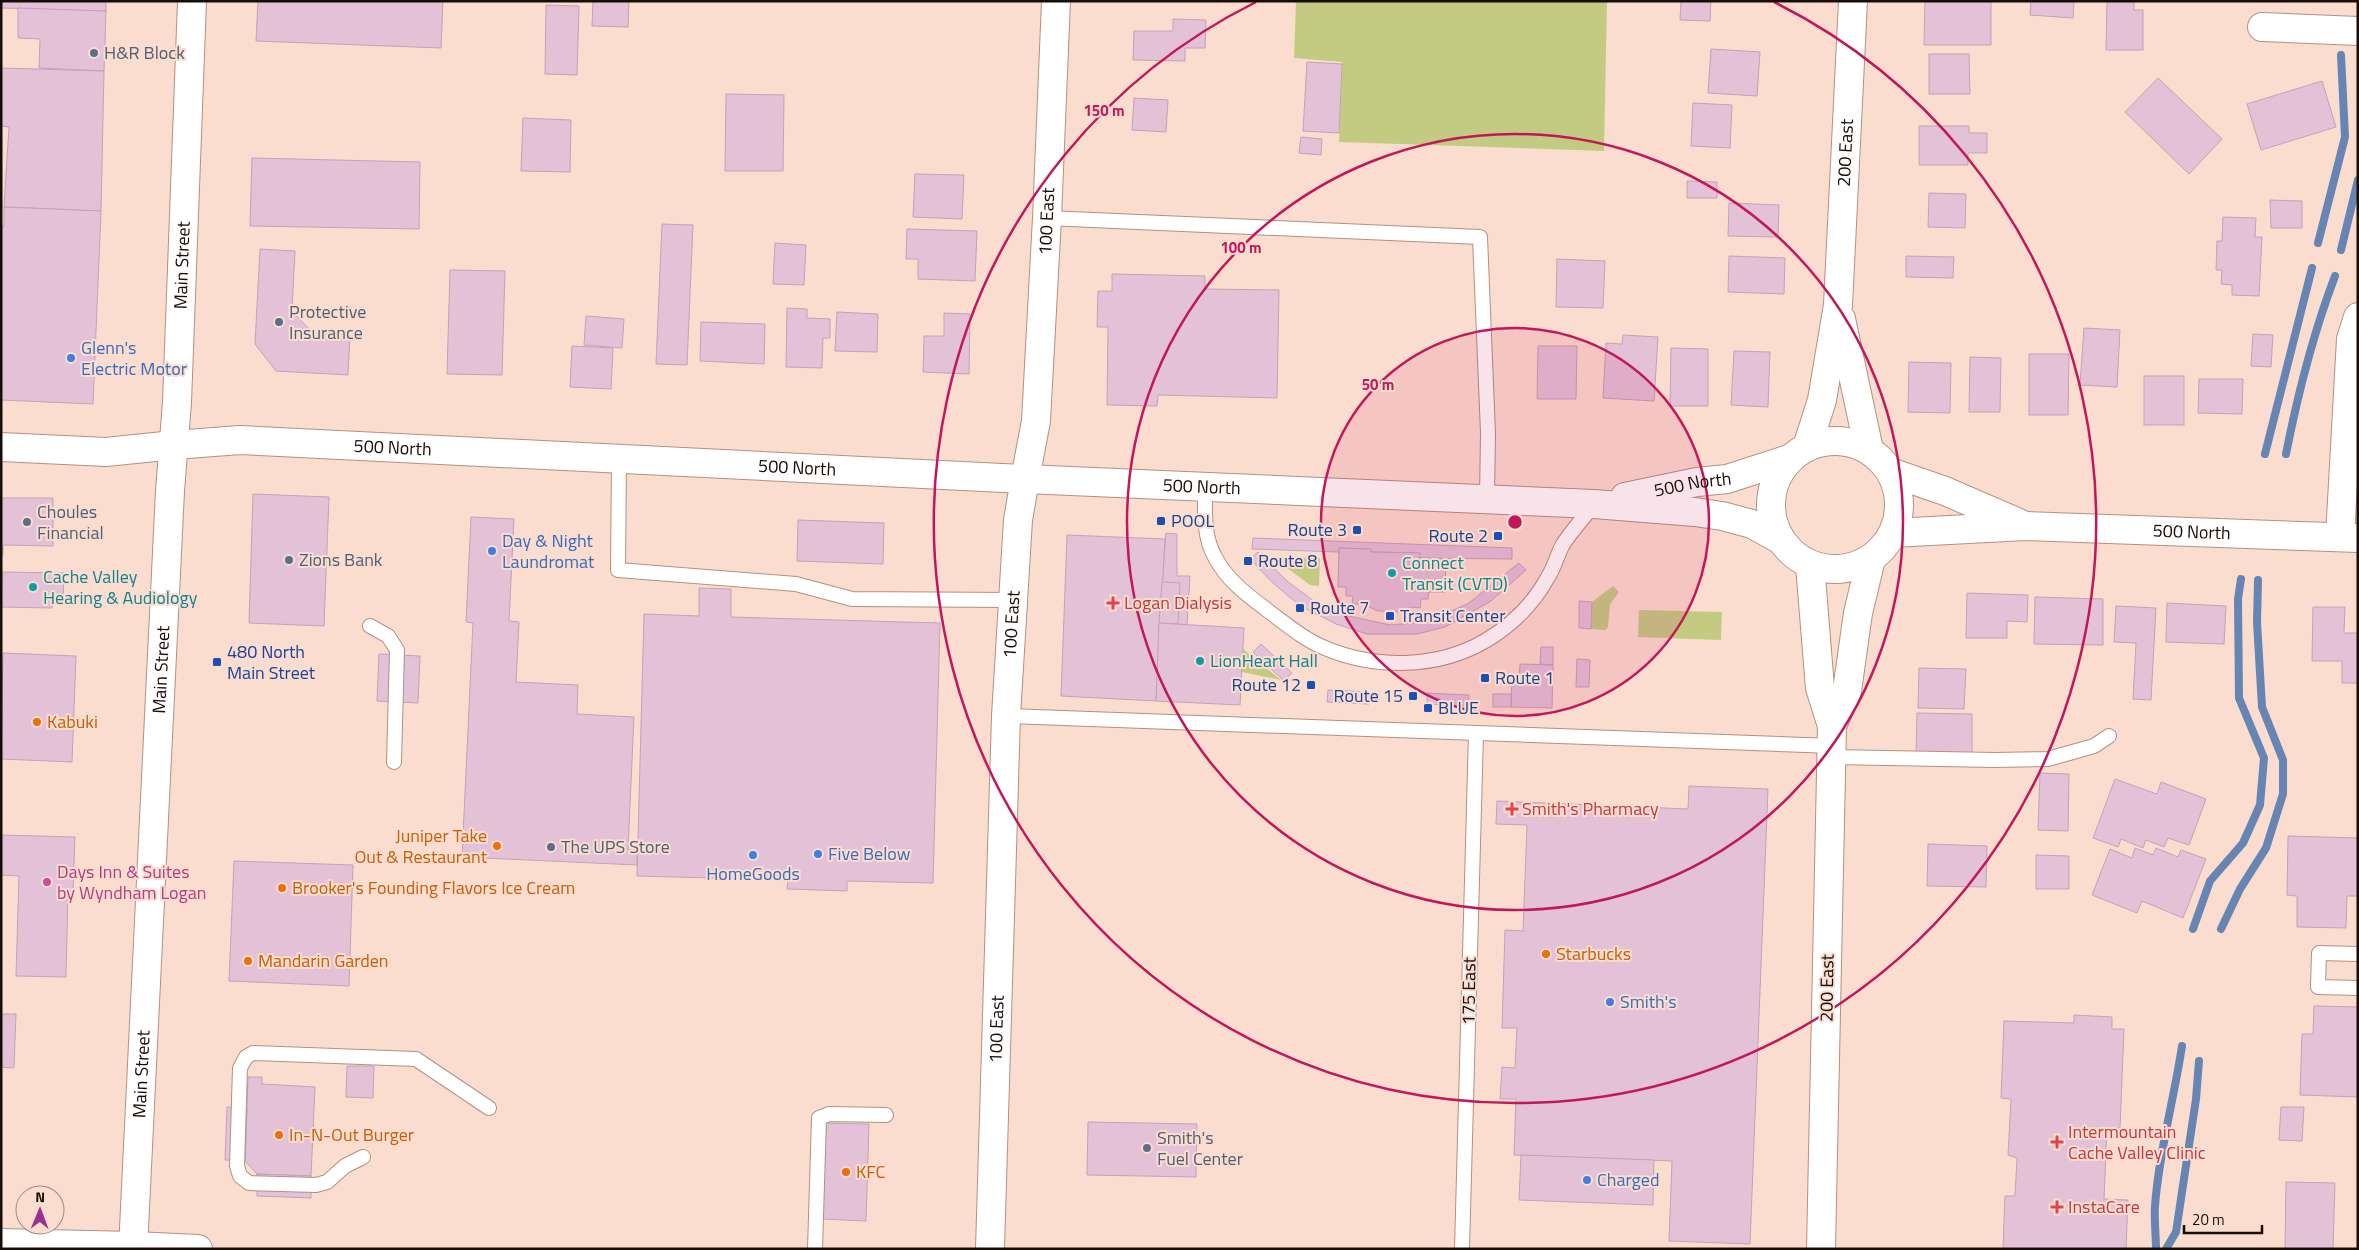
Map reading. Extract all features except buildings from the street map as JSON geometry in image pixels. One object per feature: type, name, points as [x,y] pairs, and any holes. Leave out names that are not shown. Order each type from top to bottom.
[{"type":"street","name":"Main Street","points":[[133,1247],[165,588],[174,445],[192,1]]},
{"type":"street","name":"100 East","points":[[990,1249],[1006,716],[1018,520],[1036,421],[1056,1]]},
{"type":"street","name":"200 East","points":[[1798,453],[1822,400],[1838,305],[1853,1]]},
{"type":"street","points":[[2262,27],[2358,30]]},
{"type":"street","name":"200 East","points":[[1838,305],[1869,450]]},
{"type":"street","points":[[2349,537],[2351,339],[2358,317]]},
{"type":"street","name":"500 North","points":[[1,447],[106,452],[240,440],[1025,479],[1487,498],[1695,512],[1722,516],[1752,524],[1779,539]]},
{"type":"street","points":[[1827,441],[1848,442],[1869,450],[1892,473],[1900,504],[1896,526],[1886,544],[1871,559],[1852,568],[1830,570],[1810,565],[1792,554],[1779,539],[1771,518],[1770,496],[1776,476],[1798,453],[1827,441]]},
{"type":"street","name":"500 North","points":[[1594,504],[1697,482],[1727,479],[1798,453]]},
{"type":"street","name":"500 North","points":[[1892,473],[1945,491],[2025,526]]},
{"type":"street","name":"500 North","points":[[1893,533],[2025,526],[2349,537]]},
{"type":"street","name":"200 East","points":[[1832,743],[1847,691],[1858,613],[1871,559]]},
{"type":"street","name":"200 East","points":[[1810,565],[1820,688],[1832,743],[1821,1249]]},
{"type":"street","points":[[1,1243],[198,1249]]},
{"type":"lane","points":[[1047,218],[1480,236],[1488,434],[1487,498]]},
{"type":"lane","points":[[619,459],[618,570],[796,584],[852,598],[1013,600]]},
{"type":"lane","points":[[1205,487],[1206,531],[1209,542],[1218,563],[1237,587],[1291,628],[1324,648],[1364,660],[1400,664],[1439,659],[1464,651],[1505,628],[1524,612],[1538,594],[1550,576],[1562,546],[1594,504]]},
{"type":"lane","points":[[370,626],[388,636],[397,650],[394,762]]},
{"type":"lane","points":[[1006,716],[1476,733],[1832,743],[1995,760],[2048,759],[2094,746],[2109,736]]},
{"type":"lane","name":"175 East","points":[[1462,1249],[1476,733]]},
{"type":"lane","points":[[2358,954],[2319,953],[2318,987],[2358,988]]},
{"type":"lane","points":[[363,1157],[345,1166],[328,1182],[316,1185],[249,1183],[240,1176],[237,1166],[240,1068],[246,1057],[253,1053],[416,1059],[489,1108]]},
{"type":"lane","points":[[815,1249],[818,1118],[829,1114],[886,1115]]},
{"type":"green space","points":[[1296,1],[1607,1],[1604,151],[1339,142],[1342,62],[1294,58]]},
{"type":"green space","points":[[1283,557],[1320,558],[1319,586],[1310,585],[1283,565]]},
{"type":"green space","points":[[1613,586],[1619,592],[1610,604],[1608,627],[1605,630],[1591,629],[1592,602]]},
{"type":"green space","points":[[1639,610],[1722,612],[1721,640],[1638,637]]},
{"type":"green space","points":[[1243,649],[1281,680],[1242,672]]},
{"type":"waterway","points":[[2318,243],[2345,137],[2341,55]]},
{"type":"waterway","points":[[2341,250],[2358,180]]},
{"type":"waterway","points":[[2265,454],[2312,268]]},
{"type":"waterway","points":[[2286,454],[2307,364],[2335,276]]},
{"type":"waterway","points":[[2193,929],[2210,881],[2243,843],[2260,805],[2264,758],[2239,698],[2238,599],[2241,579]]},
{"type":"waterway","points":[[2221,929],[2240,889],[2266,848],[2283,794],[2283,760],[2262,707],[2257,622],[2258,580]]},
{"type":"waterway","points":[[2156,1249],[2155,1211],[2157,1186],[2182,1046]]},
{"type":"waterway","points":[[2166,1249],[2176,1232],[2196,1099],[2199,1061]]},
{"type":"place","name":"H&R Block","points":[[94,53]]},
{"type":"place","name":"Protective Insurance","points":[[279,322]]},
{"type":"place","name":"Glenn's Electric Motor","points":[[71,358]]},
{"type":"place","name":"POOL","points":[[1161,521]]},
{"type":"place","name":"Choules Financial","points":[[27,522]]},
{"type":"place","name":"Route 3","points":[[1357,530]]},
{"type":"place","name":"Route 2","points":[[1498,536]]},
{"type":"place","name":"Day & Night Laundromat","points":[[492,551]]},
{"type":"place","name":"Zions Bank","points":[[289,560]]},
{"type":"place","name":"Route 8","points":[[1248,561]]},
{"type":"place","name":"Connect Transit (CVTD)","points":[[1392,573]]},
{"type":"place","name":"Cache Valley Hearing & Audiology","points":[[33,587]]},
{"type":"place","name":"Logan Dialysis","points":[[1113,603]]},
{"type":"place","name":"Route 7","points":[[1300,608]]},
{"type":"place","name":"Transit Center","points":[[1390,616]]},
{"type":"place","name":"LionHeart Hall","points":[[1200,661]]},
{"type":"place","name":"480 North Main Street","points":[[217,662]]},
{"type":"place","name":"Route 1","points":[[1485,678]]},
{"type":"place","name":"Route 12","points":[[1311,685]]},
{"type":"place","name":"Route 15","points":[[1413,696]]},
{"type":"place","name":"BLUE","points":[[1428,708]]},
{"type":"place","name":"Kabuki","points":[[37,722]]},
{"type":"place","name":"Smith's Pharmacy","points":[[1512,809]]},
{"type":"place","name":"Juniper Take Out & Restaurant","points":[[497,846]]},
{"type":"place","name":"The UPS Store","points":[[551,847]]},
{"type":"place","name":"Five Below","points":[[818,854]]},
{"type":"place","name":"HomeGoods","points":[[753,855]]},
{"type":"place","name":"Days Inn & Suites by Wyndham Logan","points":[[47,882]]},
{"type":"place","name":"Brooker's Founding Flavors Ice Cream","points":[[282,888]]},
{"type":"place","name":"Starbucks","points":[[1546,954]]},
{"type":"place","name":"Mandarin Garden","points":[[248,961]]},
{"type":"place","name":"Smith's","points":[[1610,1002]]},
{"type":"place","name":"In-N-Out Burger","points":[[279,1135]]},
{"type":"place","name":"Intermountain Cache Valley Clinic","points":[[2057,1142]]},
{"type":"place","name":"Smith's Fuel Center","points":[[1147,1148]]},
{"type":"place","name":"KFC","points":[[846,1172]]},
{"type":"place","name":"Charged","points":[[1587,1180]]},
{"type":"place","name":"InstaCare","points":[[2057,1207]]}]
